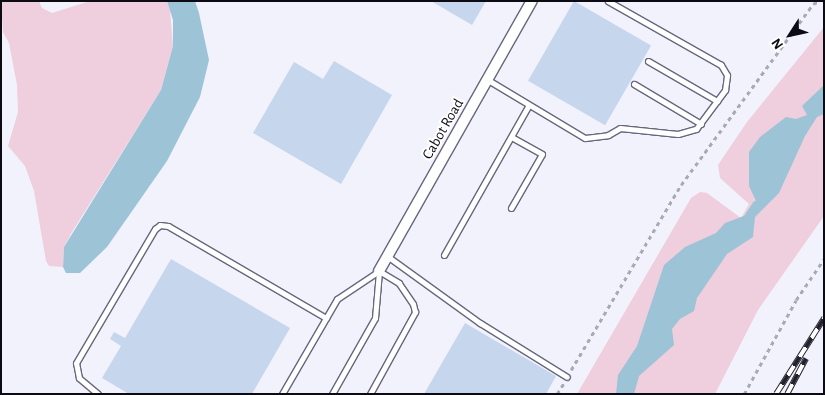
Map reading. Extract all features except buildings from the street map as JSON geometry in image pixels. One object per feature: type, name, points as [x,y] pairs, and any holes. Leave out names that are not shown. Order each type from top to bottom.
[{"type":"street","name":"Cabot Road","points":[[379,271],[532,1]]},
{"type":"lane","points":[[488,80],[585,138],[603,137],[620,128],[678,134],[696,129],[725,90],[727,75],[721,65],[608,1]]},
{"type":"lane","points":[[648,61],[718,101]]},
{"type":"lane","points":[[634,84],[701,124]]},
{"type":"lane","points":[[444,255],[529,105]]},
{"type":"lane","points":[[511,137],[542,154],[511,208]]},
{"type":"lane","points":[[98,394],[79,378],[76,363],[160,225],[168,226],[326,318]]},
{"type":"lane","points":[[387,256],[480,323],[567,377]]},
{"type":"lane","points":[[282,394],[339,296],[379,271]]},
{"type":"lane","points":[[332,394],[375,318],[379,271]]},
{"type":"lane","points":[[370,394],[415,312],[413,304],[399,283],[379,271]]},
{"type":"path","points":[[557,394],[682,185],[813,4],[820,1]]},
{"type":"path","points":[[744,394],[796,300],[824,258]]},
{"type":"shaded area","points":[[1,1],[39,1],[42,8],[52,13],[90,1],[167,1],[170,10],[173,46],[161,90],[72,232],[64,247],[63,267],[49,266],[46,261],[34,191],[25,166],[8,146],[18,112],[17,85],[9,43],[3,32]]},
{"type":"shaded area","points":[[824,27],[824,216],[758,310],[715,394],[577,394],[691,198],[700,192],[707,193],[741,218],[749,204],[720,178],[718,165],[747,122]]},
{"type":"water","points":[[167,1],[195,1],[209,60],[200,97],[167,161],[107,247],[80,273],[66,273],[63,267],[64,247],[161,90],[173,46],[173,20]]},
{"type":"water","points":[[824,85],[824,114],[817,117],[805,136],[779,193],[755,217],[753,237],[727,254],[697,298],[694,311],[680,319],[672,329],[674,345],[639,376],[634,394],[616,394],[618,375],[637,346],[664,265],[685,247],[716,233],[725,223],[749,214],[756,201],[749,186],[749,152],[760,137],[786,117],[796,119],[807,115],[802,106]]},
{"type":"waterway","points":[[745,218],[755,203]]},
{"type":"railway","points":[[776,394],[824,318]]},
{"type":"railway","points":[[787,394],[806,359]]}]
